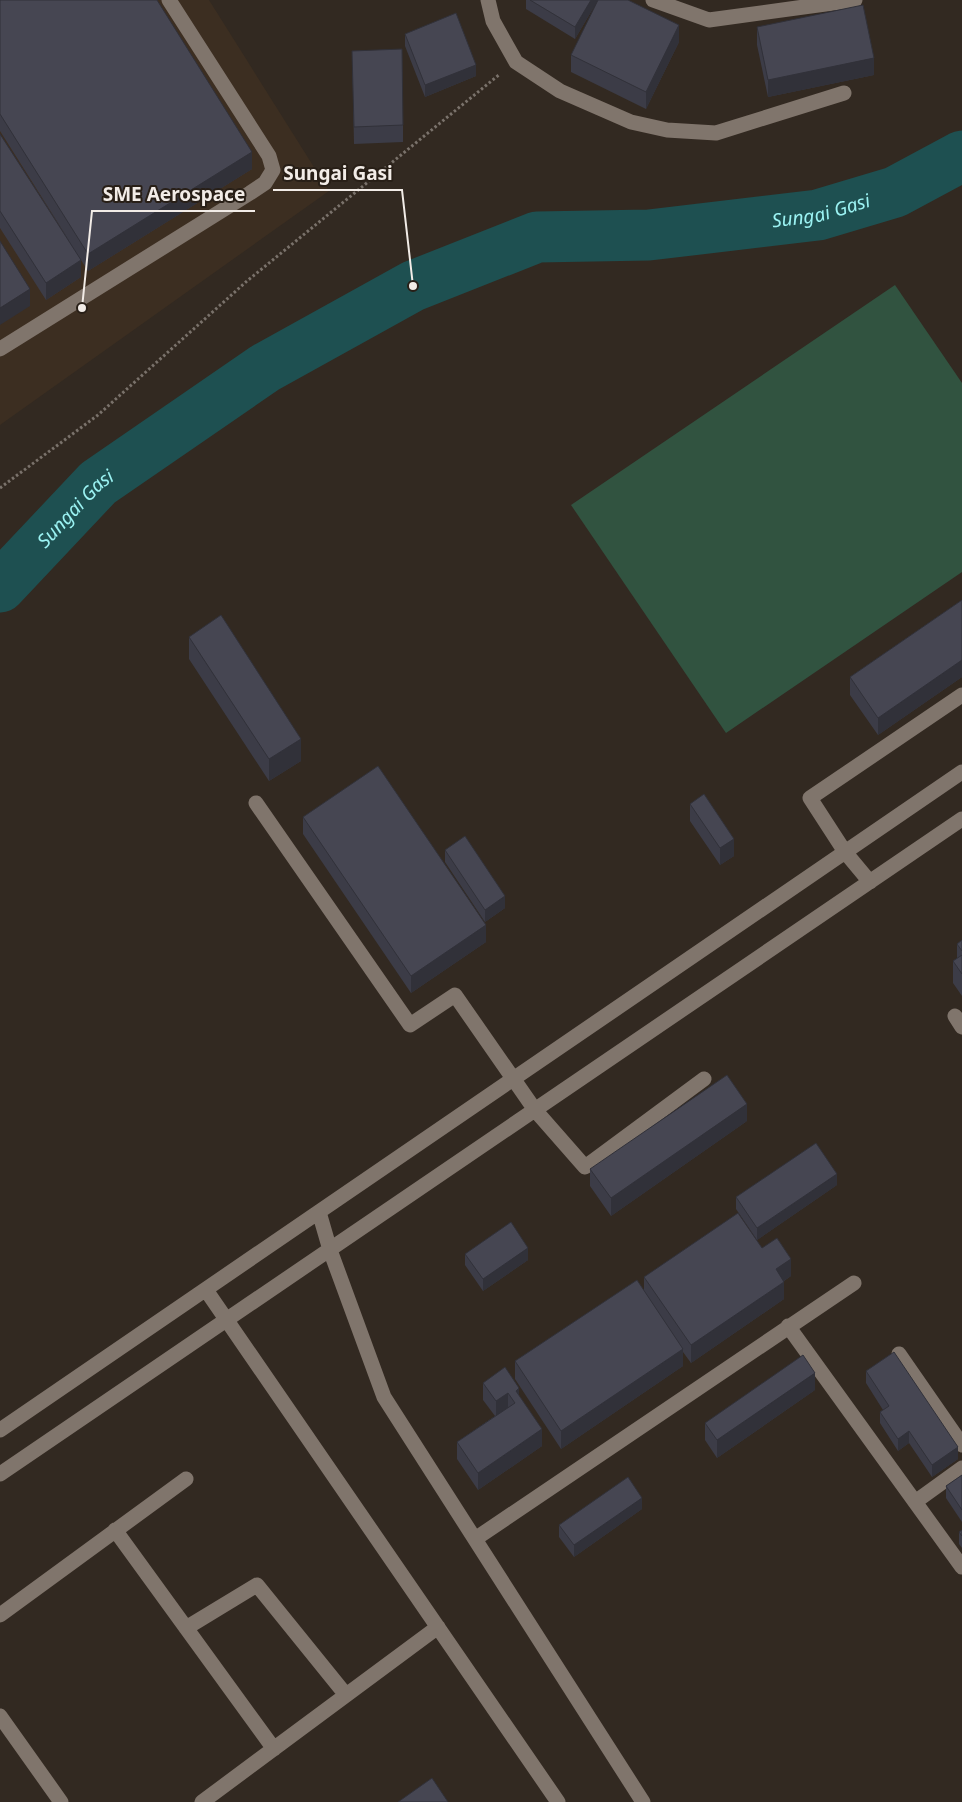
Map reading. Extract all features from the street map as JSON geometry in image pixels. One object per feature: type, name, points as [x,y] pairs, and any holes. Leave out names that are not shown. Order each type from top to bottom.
[{"type":"main road","points":[[0,349],[250,193],[264,183],[274,170],[269,156],[169,0]]},
{"type":"main road","points":[[488,0],[493,21],[516,62],[560,91],[631,122],[667,130],[716,133],[844,93]]},
{"type":"main road","points":[[653,0],[709,20],[855,0]]},
{"type":"main road","points":[[870,882],[845,852],[810,798],[962,695]]},
{"type":"main road","points":[[0,1430],[962,772]]},
{"type":"main road","points":[[256,803],[410,1025],[455,995],[535,1110],[585,1167],[704,1079]]},
{"type":"main road","points":[[0,1474],[962,819]]},
{"type":"main road","points":[[320,1212],[330,1250],[384,1397],[643,1802]]},
{"type":"main road","points":[[475,1539],[854,1283]]},
{"type":"main road","points":[[206,1290],[558,1802]]},
{"type":"main road","points":[[788,1326],[962,1566]]},
{"type":"main road","points":[[899,1354],[962,1444]]},
{"type":"main road","points":[[915,1502],[962,1468]]},
{"type":"main road","points":[[0,1615],[186,1479]]},
{"type":"main road","points":[[115,1530],[274,1749]]},
{"type":"main road","points":[[186,1628],[257,1585],[346,1696]]},
{"type":"main road","points":[[202,1802],[438,1627]]},
{"type":"main road","points":[[0,1716],[61,1802]]},
{"type":"path","points":[[0,488],[98,415],[247,281],[516,62]]},
{"type":"shaded area","points":[[0,0],[209,0],[329,191],[0,425]]},
{"type":"green space","points":[[895,285],[962,383],[962,572],[726,733],[571,505]]},
{"type":"building","points":[[0,0],[157,0],[252,152],[88,254],[0,114]]},
{"type":"building","points":[[530,0],[591,0],[575,27]]},
{"type":"building","points":[[598,0],[628,0],[679,25],[646,92],[571,55]]},
{"type":"building","points":[[863,5],[874,58],[768,80],[757,27]]},
{"type":"building","points":[[456,13],[476,65],[425,85],[405,34]]},
{"type":"building","points":[[402,49],[403,125],[354,127],[352,51]]},
{"type":"building","points":[[0,134],[81,260],[46,283],[0,211]]},
{"type":"building","points":[[0,241],[30,289],[0,308]]},
{"type":"building","points":[[962,600],[962,660],[878,718],[850,677]]},
{"type":"building","points":[[221,615],[301,739],[269,759],[189,637]]},
{"type":"building","points":[[378,766],[486,925],[411,976],[303,817]]},
{"type":"building","points":[[704,794],[734,839],[720,848],[690,804]]},
{"type":"building","points":[[465,836],[505,896],[485,910],[445,850]]},
{"type":"building","points":[[962,940],[962,951],[957,944]]},
{"type":"building","points":[[962,955],[962,974],[953,961]]},
{"type":"building","points":[[727,1075],[747,1104],[611,1198],[590,1169]]},
{"type":"building","points":[[816,1143],[837,1174],[757,1228],[736,1197]]},
{"type":"building","points":[[738,1213],[762,1248],[777,1238],[791,1259],[776,1269],[784,1282],[691,1345],[644,1277]]},
{"type":"building","points":[[511,1222],[528,1248],[483,1279],[465,1254]]},
{"type":"building","points":[[637,1280],[683,1349],[561,1431],[515,1361]]},
{"type":"building","points":[[894,1352],[958,1447],[932,1465],[909,1431],[898,1439],[880,1412],[889,1406],[866,1371]]},
{"type":"building","points":[[803,1355],[815,1373],[717,1440],[705,1423]]},
{"type":"building","points":[[505,1367],[519,1388],[516,1391],[542,1429],[478,1473],[457,1442],[515,1403],[508,1393],[496,1401],[483,1383]]},
{"type":"building","points":[[962,1475],[962,1510],[946,1486]]},
{"type":"building","points":[[628,1477],[642,1498],[574,1545],[559,1525]]},
{"type":"building","points":[[432,1778],[448,1802],[398,1802]]},
{"type":"waterway","name":"Sungai Gasi","points":[[0,587],[98,483],[265,368],[413,286],[537,237],[649,235],[818,215],[895,192],[962,156]]},
{"type":"place","name":"Sungai Gasi","points":[[413,286]]},
{"type":"place","name":"SME Aerospace","points":[[82,308]]}]
